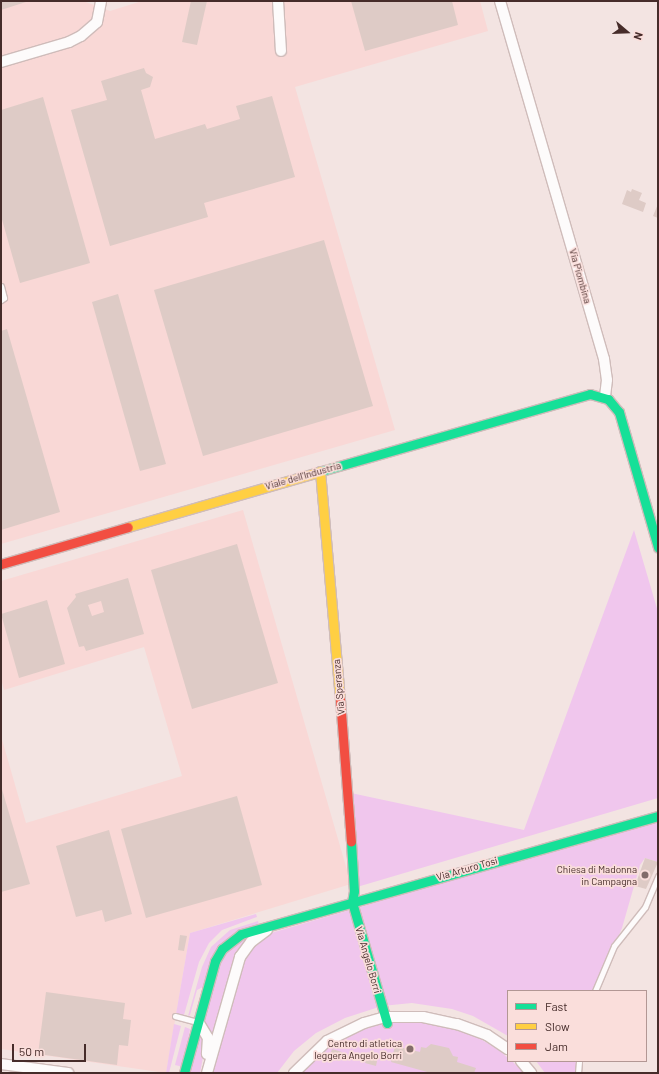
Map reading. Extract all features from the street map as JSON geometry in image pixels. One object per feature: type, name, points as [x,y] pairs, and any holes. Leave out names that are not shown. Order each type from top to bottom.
[{"type":"street","points":[[1,62],[69,42],[81,36],[97,22],[101,1]]},
{"type":"street","points":[[278,1],[282,51]]},
{"type":"street","name":"Via Piombina","points":[[500,1],[604,359],[606,380],[604,397]]},
{"type":"street","name":"Viale dell'Industria","points":[[1,564],[583,395],[594,394],[604,397]]},
{"type":"street","points":[[604,397],[615,406],[620,417],[658,547]]},
{"type":"street","name":"Via Speranza","points":[[320,471],[348,793],[354,891],[352,902]]},
{"type":"street","name":"Via Arturo Tosi","points":[[184,1073],[215,961],[222,949],[241,934],[658,816]]},
{"type":"street","name":"Via Angelo Borri","points":[[352,902],[386,1020]]},
{"type":"street","name":"Via Arturo Tosi","points":[[207,1073],[240,956],[255,938],[276,925]]},
{"type":"street","points":[[294,1073],[327,1040],[364,1022],[423,1017],[457,1024],[487,1035],[507,1048]]},
{"type":"street","points":[[199,1022],[206,1031],[208,1041],[203,1073]]},
{"type":"street","points":[[522,1062],[531,1073]]},
{"type":"street","points":[[1,1064],[68,1073]]},
{"type":"lane","points":[[1,286],[4,298],[1,300]]},
{"type":"lane","points":[[596,990],[614,946],[645,907],[658,876]]},
{"type":"lane","points":[[174,1016],[199,1022]]},
{"type":"lane","points":[[578,1073],[579,1062]]},
{"type":"shaded area","points":[[1,1],[83,1],[110,11],[142,1],[480,1],[488,31],[295,87],[395,430],[1,544]]},
{"type":"shaded area","points":[[243,510],[351,884],[190,933],[166,1073],[1,1049],[1,736],[26,823],[182,776],[144,647],[4,690],[1,679],[1,581]]},
{"type":"shaded area","points":[[634,530],[658,612],[658,798],[357,887],[351,793],[524,830]]},
{"type":"shaded area","points":[[658,820],[658,862],[645,858],[640,865],[622,928],[595,990],[507,990],[507,1035],[473,1016],[452,1009],[412,1003],[382,1006],[345,1018],[316,1033],[294,1051],[277,1073],[211,1073],[240,966],[249,950],[271,933]]},
{"type":"shaded area","points":[[256,914],[257,917],[222,930],[209,943],[199,962],[184,1015],[176,1014],[190,933]]},
{"type":"shaded area","points":[[258,921],[259,925],[239,931],[205,986],[197,990],[190,1015],[188,1016],[202,967],[211,947],[230,930]]},
{"type":"shaded area","points":[[251,934],[232,965],[212,1036],[203,1021],[223,955]]},
{"type":"shaded area","name":"Centro di atletica leggera Angelo Borri","points":[[418,1021],[433,1022],[471,1033],[500,1051],[507,1057],[507,1062],[513,1062],[524,1073],[298,1073],[327,1047],[344,1036],[381,1024]]},
{"type":"shaded area","points":[[174,1024],[181,1026],[169,1073],[166,1073]]},
{"type":"shaded area","points":[[185,1027],[190,1029],[183,1067],[175,1065]]},
{"type":"shaded area","points":[[202,1033],[205,1046],[200,1073],[189,1073]]},
{"type":"shaded area","points":[[537,1062],[579,1062],[578,1073],[545,1073]]},
{"type":"building","points":[[1,1],[29,1],[1,10]]},
{"type":"building","points":[[191,1],[207,1],[197,45],[182,42]]},
{"type":"building","points":[[351,1],[452,1],[458,25],[365,51]]},
{"type":"building","points":[[144,68],[146,73],[153,77],[150,87],[141,90],[155,139],[205,124],[207,129],[240,119],[236,106],[272,96],[295,177],[204,203],[208,217],[110,246],[71,110],[107,100],[101,81]]},
{"type":"building","points":[[43,97],[90,263],[20,283],[1,216],[1,110]]},
{"type":"building","points":[[632,189],[642,193],[639,200],[646,203],[643,212],[622,204],[627,190],[631,192]]},
{"type":"building","points":[[658,204],[658,218],[653,216]]},
{"type":"building","points":[[324,240],[373,406],[203,456],[154,290]]},
{"type":"building","points":[[118,294],[166,464],[140,471],[92,302]]},
{"type":"building","points":[[7,329],[60,512],[1,530],[1,331]]},
{"type":"building","points":[[237,544],[278,683],[192,709],[151,570]]},
{"type":"building","points":[[128,578],[144,634],[86,651],[84,646],[79,647],[67,608],[76,597],[75,594]],"holes":[[[101,601],[104,612],[92,616],[88,605]]]},
{"type":"building","points":[[47,600],[65,664],[19,678],[1,614]]},
{"type":"building","points":[[1,786],[30,884],[1,892]]},
{"type":"building","points":[[237,796],[262,885],[146,918],[121,829]]},
{"type":"building","points":[[109,830],[132,914],[105,922],[102,910],[76,917],[56,846]]},
{"type":"building","name":"Chiesa di Madonna in Campagna","points":[[645,858],[658,862],[646,889],[635,886]]},
{"type":"building","points":[[180,935],[187,936],[184,951],[178,950]]},
{"type":"building","points":[[46,992],[125,1003],[123,1019],[131,1020],[128,1046],[119,1045],[117,1065],[38,1054]]},
{"type":"building","points":[[431,1044],[449,1048],[453,1056],[458,1057],[457,1062],[476,1068],[474,1073],[431,1073],[391,1062],[395,1046],[420,1052],[421,1047],[426,1048]]},
{"type":"building","points":[[332,1049],[342,1052],[340,1061],[329,1058]]},
{"type":"building","points":[[367,1058],[377,1061],[376,1066],[365,1063]]},
{"type":"traffic: fast","points":[[318,472],[590,394],[608,399],[619,412],[658,547]]},
{"type":"traffic: fast","points":[[184,1073],[215,961],[222,949],[241,934],[658,816]]},
{"type":"traffic: fast","points":[[351,842],[354,891],[352,902],[387,1023]]},
{"type":"traffic: slow","points":[[320,471],[340,699]]},
{"type":"traffic: slow","points":[[128,527],[318,472]]},
{"type":"traffic: jam","points":[[1,564],[128,527]]},
{"type":"traffic: jam","points":[[340,699],[351,842]]},
{"type":"place","name":"Chiesa di Madonna in Campagna","points":[[645,875]]},
{"type":"place","name":"Centro di atletica leggera Angelo Borri","points":[[410,1049]]}]
